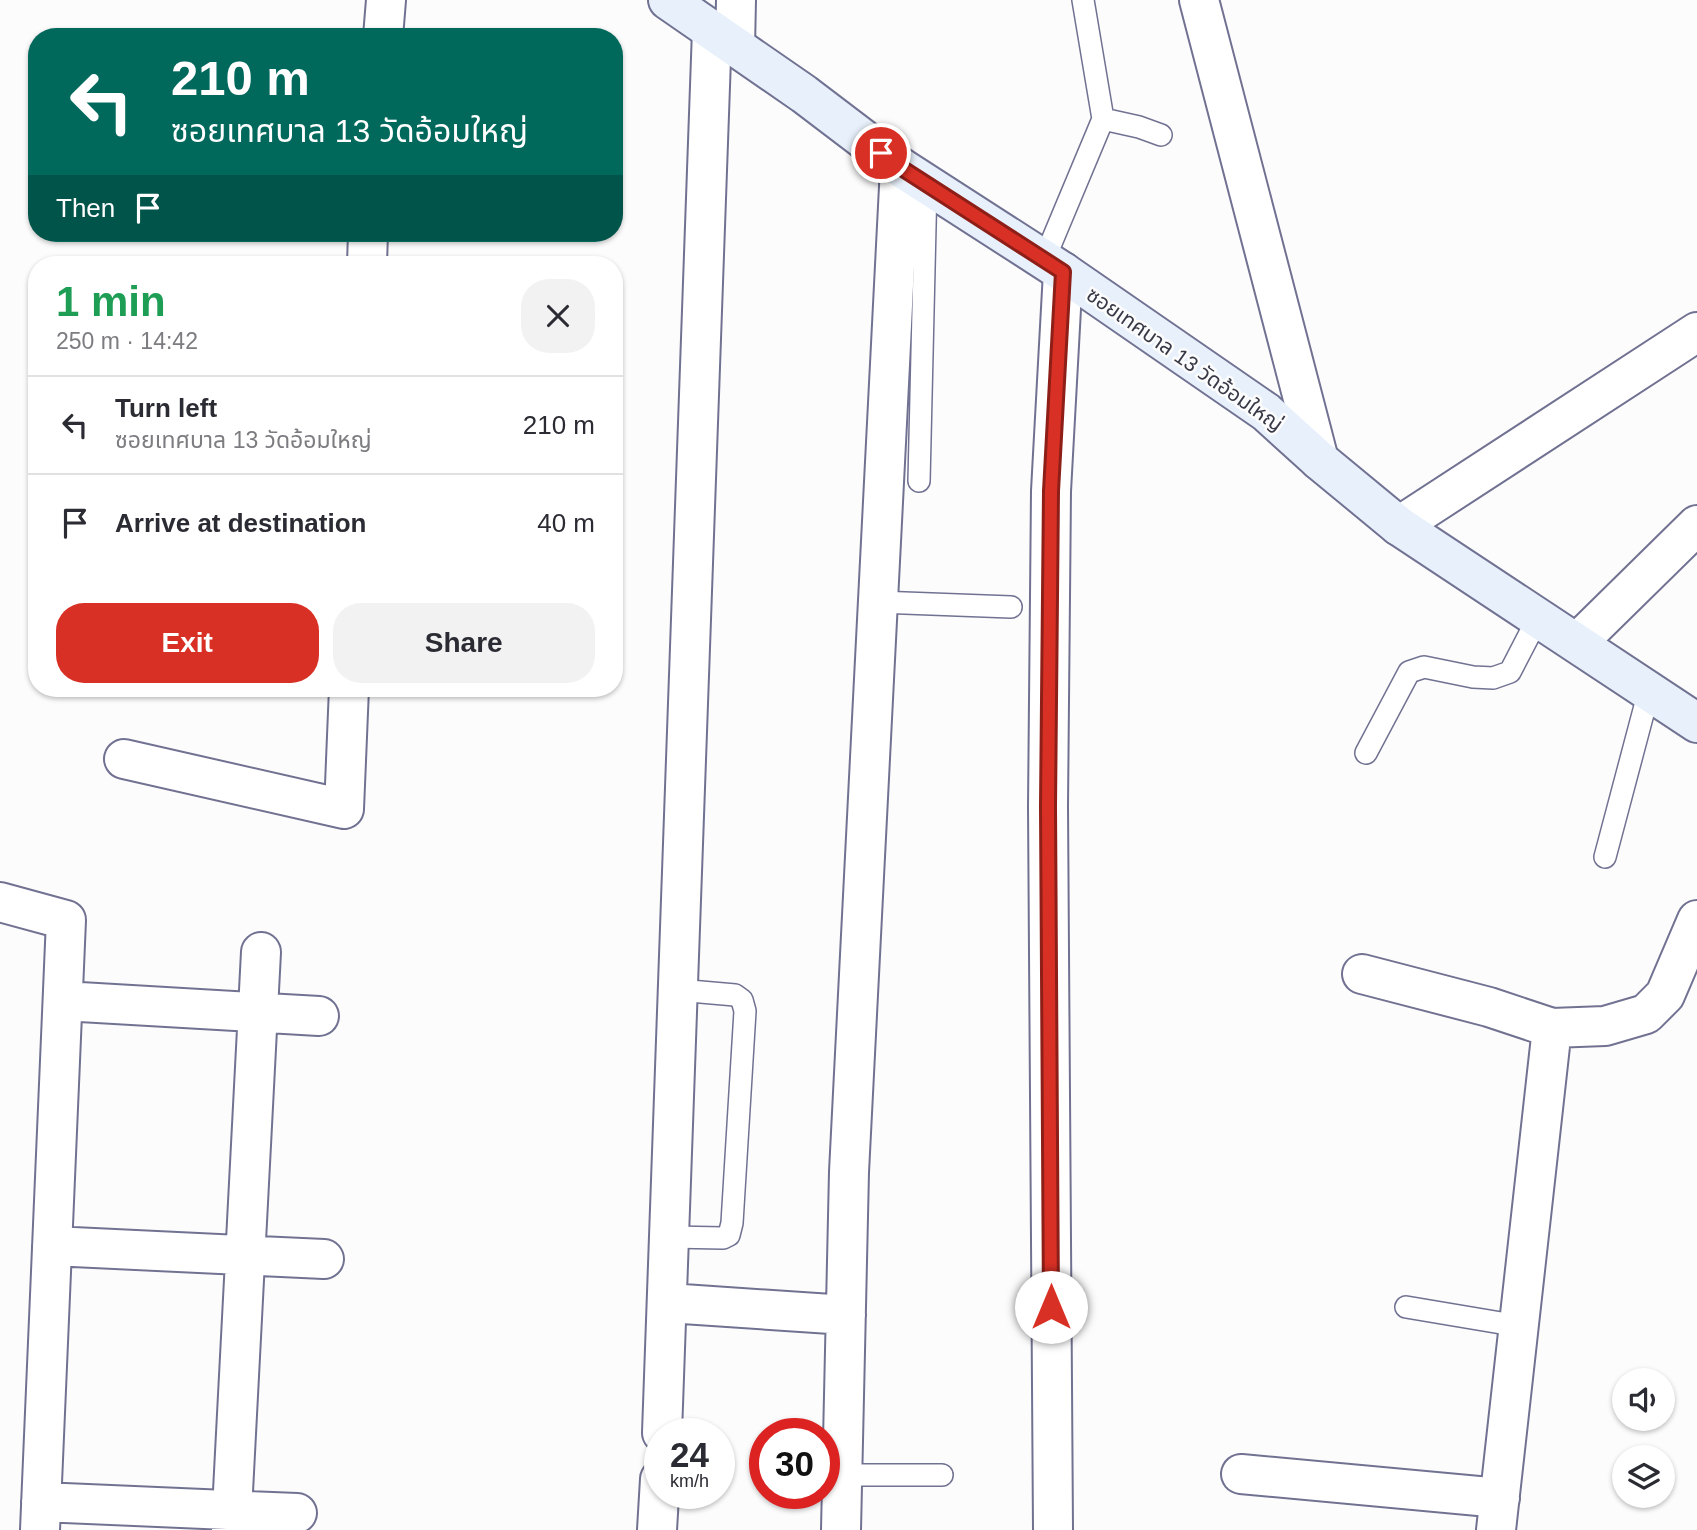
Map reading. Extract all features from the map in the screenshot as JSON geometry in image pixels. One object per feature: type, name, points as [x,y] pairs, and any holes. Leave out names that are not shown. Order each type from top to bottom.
[{"type":"street","points":[[384,28],[386,0]]},
{"type":"street","name":"ซอยเทศบาล 13 วัดอ้อมใหญ่","points":[[668,0],[804,94],[913,176],[1054,266],[1266,412],[1399,526],[1697,723]]},
{"type":"street","points":[[663,1418],[678,990],[724,38],[736,0]]},
{"type":"street","points":[[1199,0],[1319,460]]},
{"type":"street","points":[[841,1530],[849,1172],[878,603],[913,176]]},
{"type":"street","points":[[1053,1530],[1048,806],[1054,266]]},
{"type":"street","points":[[1399,526],[1697,332]]},
{"type":"street","points":[[1577,643],[1697,525]]},
{"type":"street","points":[[124,759],[344,809],[349,697]]},
{"type":"street","points":[[0,902],[66,920],[41,1516],[232,1520],[297,1513]]},
{"type":"street","points":[[1362,974],[1489,1007],[1552,1028],[1605,1026],[1646,1014],[1665,995],[1694,938]]},
{"type":"street","points":[[232,1520],[261,952]]},
{"type":"street","points":[[62,1001],[319,1016]]},
{"type":"street","points":[[1241,1474],[1498,1514],[1552,1028]]},
{"type":"street","points":[[52,1246],[324,1259]]},
{"type":"street","points":[[668,1303],[846,1315]]},
{"type":"street","points":[[657,1530],[658,1509]]},
{"type":"lane","points":[[1054,266],[1102,119],[1083,0]]},
{"type":"lane","points":[[1102,119],[1161,135]]},
{"type":"lane","points":[[913,176],[919,481]]},
{"type":"lane","points":[[878,603],[1011,607]]},
{"type":"lane","points":[[1366,753],[1409,672],[1424,667],[1473,677],[1493,678],[1510,672],[1538,618]]},
{"type":"lane","points":[[1605,856],[1649,691]]},
{"type":"lane","points":[[670,1237],[723,1238],[729,1235],[732,1223],[745,1010],[742,1000],[735,995],[678,990]]},
{"type":"lane","points":[[1406,1307],[1518,1326]]},
{"type":"lane","points":[[842,1475],[942,1475]]},
{"type":"route","points":[[881,153],[1063,272],[1051,491],[1048,806],[1051,1307]]}]
